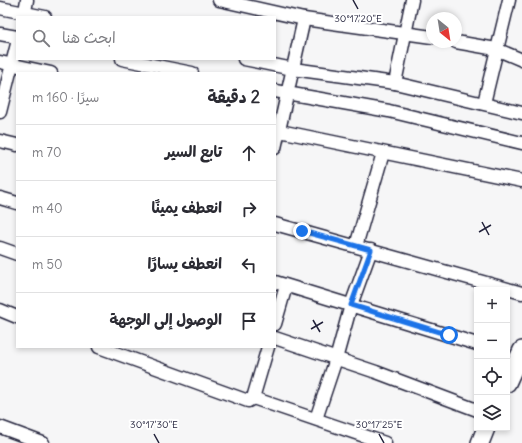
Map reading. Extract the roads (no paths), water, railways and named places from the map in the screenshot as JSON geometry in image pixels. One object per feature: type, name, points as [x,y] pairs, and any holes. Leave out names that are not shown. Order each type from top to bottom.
[{"type":"street","points":[[24,15],[27,0]]},
{"type":"street","points":[[219,0],[304,19],[426,36]]},
{"type":"street","points":[[395,83],[412,0]]},
{"type":"street","points":[[484,103],[509,0]]},
{"type":"street","points":[[0,8],[24,15],[34,16]]},
{"type":"street","points":[[304,19],[287,94],[277,130],[522,181]]},
{"type":"street","points":[[0,34],[16,37]]},
{"type":"street","points":[[462,43],[496,50],[522,60]]},
{"type":"street","points":[[0,112],[6,63],[16,46]]},
{"type":"street","points":[[125,60],[159,70],[181,72]]},
{"type":"street","points":[[249,60],[292,69],[395,83],[522,113]]},
{"type":"street","points":[[6,63],[46,72]]},
{"type":"street","points":[[276,91],[389,111],[522,143]]},
{"type":"street","points":[[0,141],[16,145]]},
{"type":"street","points":[[356,246],[383,153]]},
{"type":"street","points":[[0,198],[16,203]]},
{"type":"street","points":[[276,224],[522,293]]},
{"type":"street","points":[[0,248],[16,254]]},
{"type":"street","points":[[316,419],[336,359],[351,305],[371,250]]},
{"type":"street","points":[[276,317],[281,284],[474,343]]},
{"type":"street","points":[[0,310],[16,317]]},
{"type":"street","points":[[276,338],[376,372],[474,409]]},
{"type":"street","points":[[102,348],[245,400],[251,400],[253,398],[385,443]]},
{"type":"street","points":[[253,398],[268,348]]},
{"type":"street","points":[[510,372],[516,353]]},
{"type":"street","points":[[0,427],[43,443]]},
{"type":"street","points":[[480,443],[485,431]]}]
